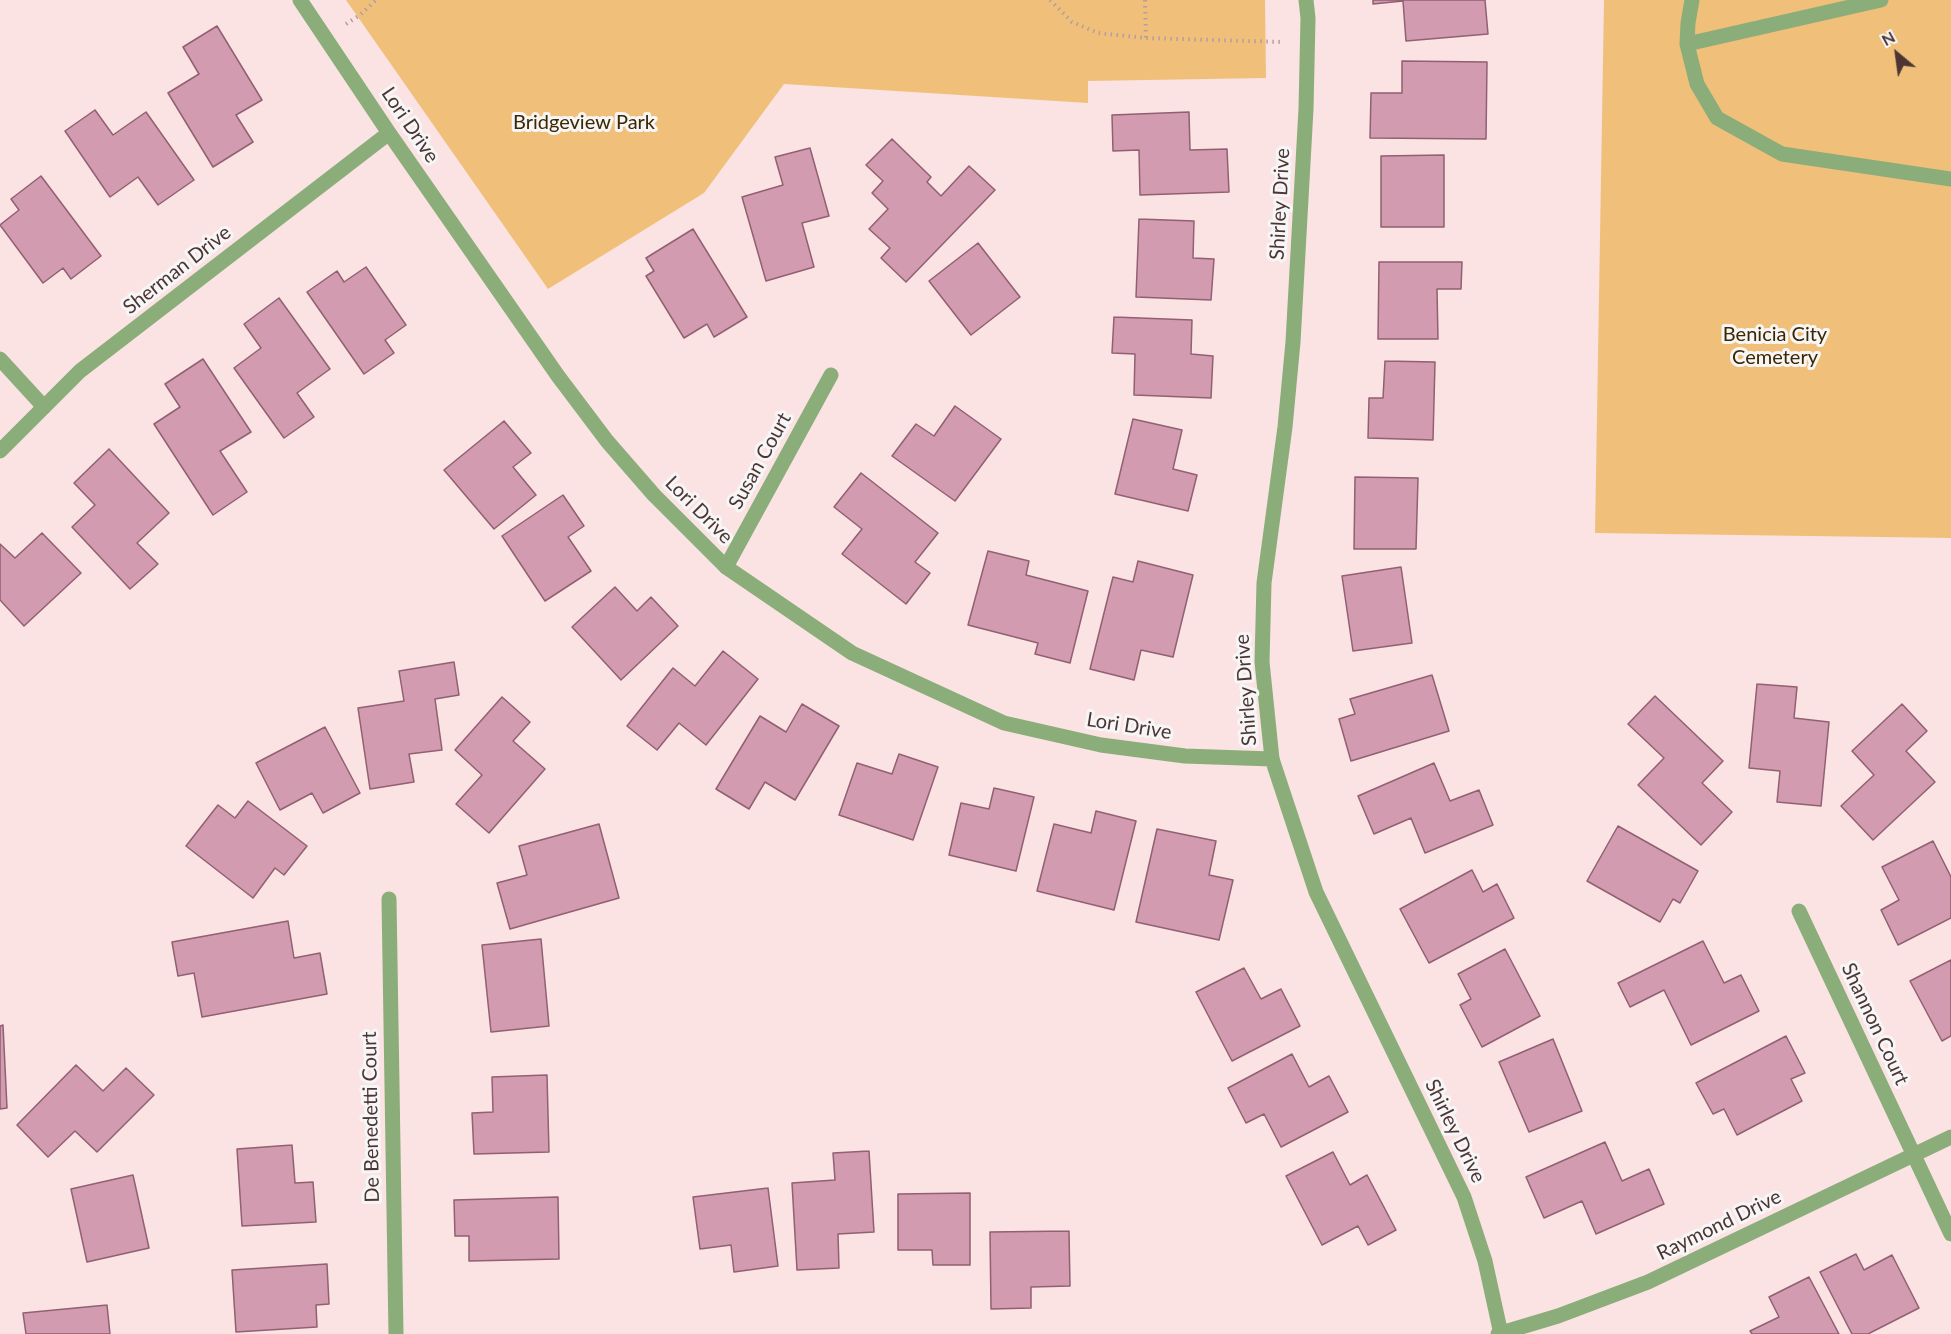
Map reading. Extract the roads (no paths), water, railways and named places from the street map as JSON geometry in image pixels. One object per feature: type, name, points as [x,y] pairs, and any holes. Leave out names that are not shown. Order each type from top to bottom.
[{"type":"street","name":"Lori Drive","points":[[300,0],[389,133],[558,376],[606,441],[654,495],[726,567],[852,653],[1004,723],[1101,745],[1185,756],[1272,759]]},
{"type":"street","name":"Shirley Drive","points":[[1306,0],[1308,43],[1306,109],[1293,342],[1285,427],[1264,583],[1262,662],[1272,759],[1316,892],[1464,1197],[1485,1261],[1500,1334]]},
{"type":"street","points":[[1692,0],[1688,23],[1688,44],[1697,84],[1717,118],[1782,154],[1951,178]]},
{"type":"street","points":[[1688,44],[1881,0]]},
{"type":"street","name":"Sherman Drive","points":[[0,451],[80,371],[389,133]]},
{"type":"street","points":[[0,359],[44,407]]},
{"type":"street","name":"Susan Court","points":[[726,567],[831,375]]},
{"type":"street","name":"De Benedetti Court","points":[[389,899],[396,1334]]},
{"type":"street","name":"Shannon Court","points":[[1799,911],[1951,1234]]},
{"type":"street","name":"Raymond Drive","points":[[1500,1334],[1558,1316],[1648,1282],[1951,1137]]},
{"type":"park label","name":"Bridgeview Park","points":[[584,123]]},
{"type":"park label","name":"Benicia City Cemetery","points":[[1775,346]]}]
